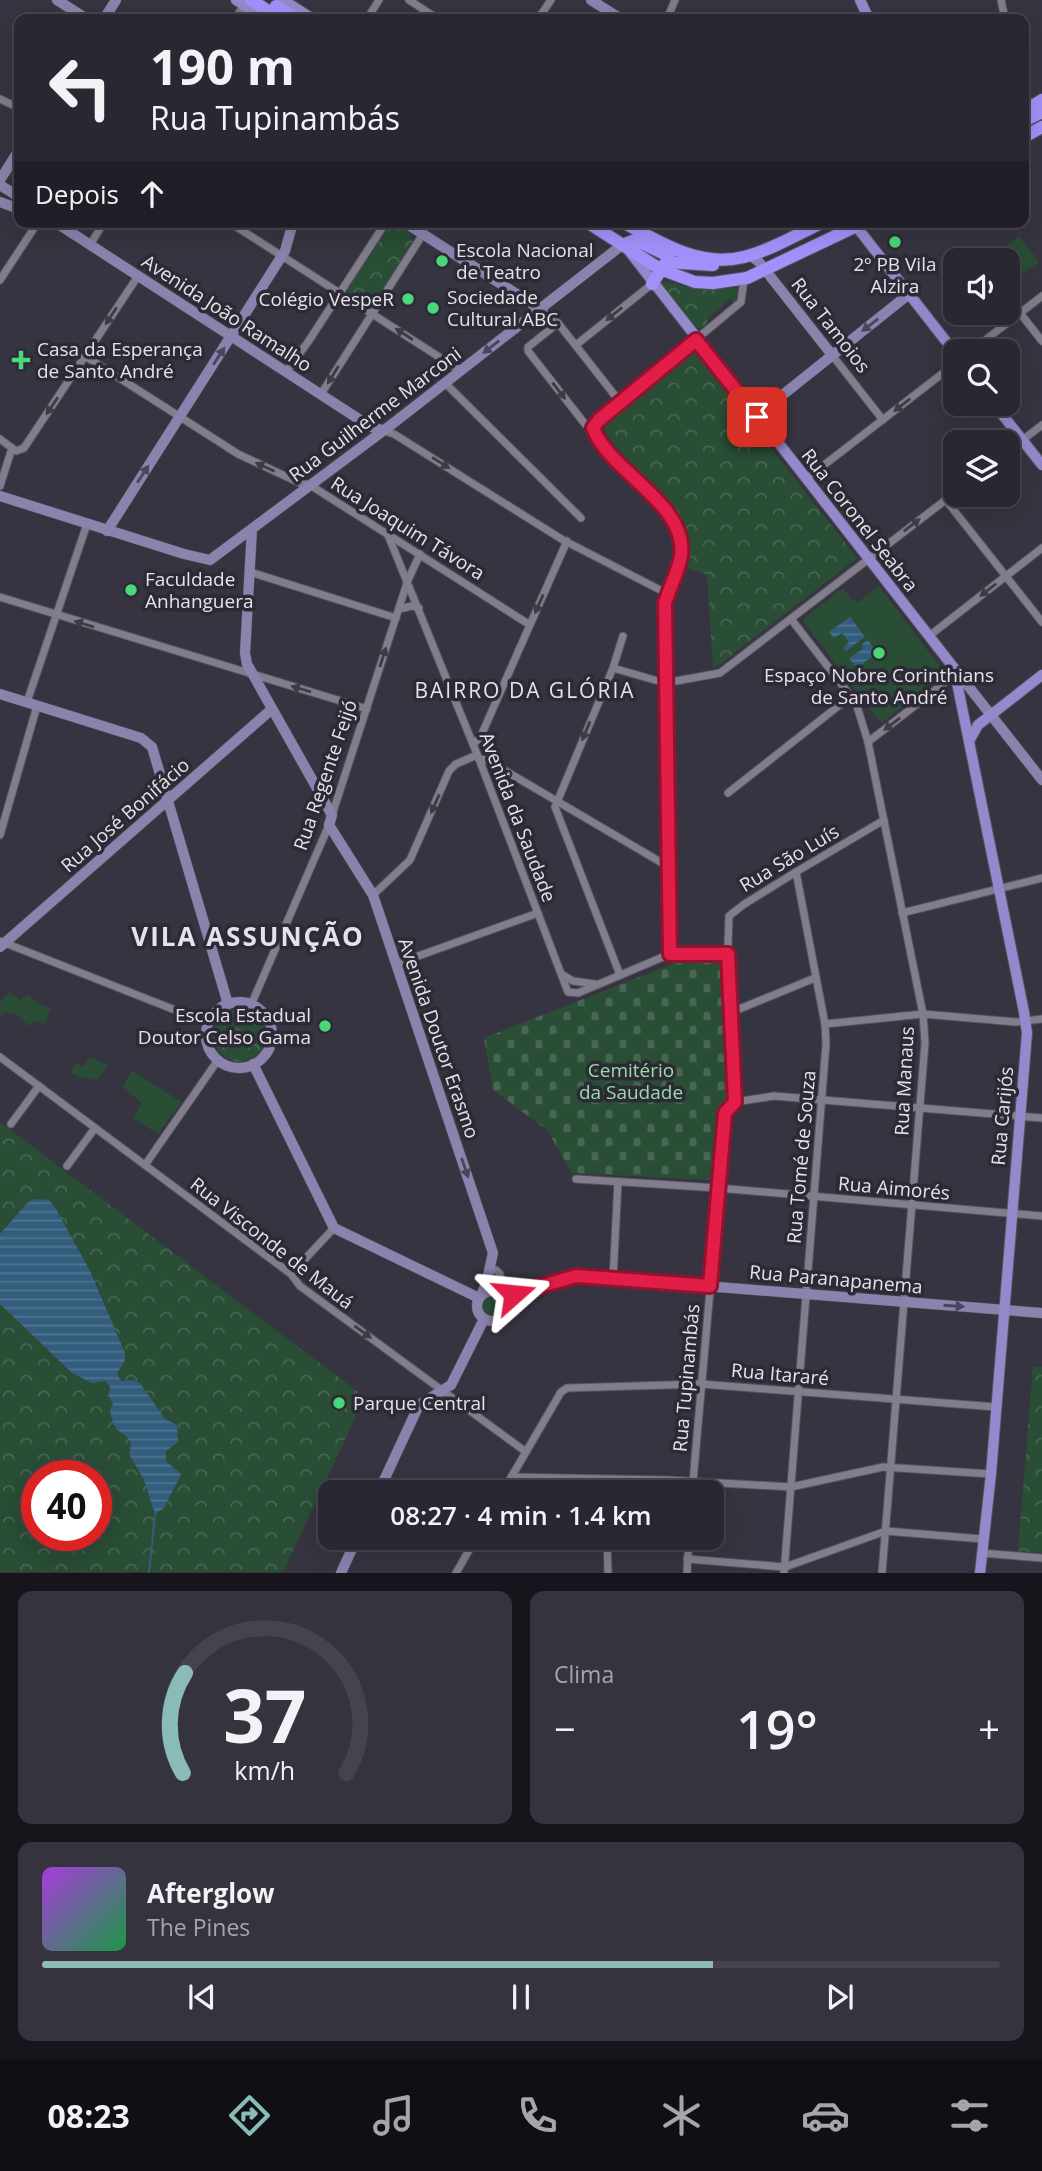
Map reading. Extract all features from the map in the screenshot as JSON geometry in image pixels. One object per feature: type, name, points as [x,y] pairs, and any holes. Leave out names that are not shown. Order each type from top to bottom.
[{"type":"highway","points":[[266,0],[288,14]]},
{"type":"highway","points":[[244,2],[270,14]]},
{"type":"highway","points":[[596,228],[660,269],[686,280],[704,283],[744,279],[850,228]]},
{"type":"highway","points":[[633,228],[684,253],[730,259]]},
{"type":"highway","points":[[652,284],[666,262],[712,266],[750,255],[810,228]]},
{"type":"highway","points":[[624,246],[635,240],[685,263]]},
{"type":"main road","points":[[283,0],[305,14]]},
{"type":"main road","points":[[244,2],[259,14]]},
{"type":"main road","points":[[861,228],[944,339]]},
{"type":"main road","name":"Rua Coronel Seabra","points":[[624,246],[929,636],[955,673]]},
{"type":"main road","points":[[1003,416],[1042,465]]},
{"type":"main road","name":"Rua Carijós","points":[[955,673],[1026,1021],[996,1407],[979,1573]]},
{"type":"main road","points":[[969,744],[978,725],[1042,675]]},
{"type":"main road","points":[[963,716],[970,724],[978,725]]},
{"type":"street","points":[[57,0],[79,14]]},
{"type":"street","points":[[409,0],[430,14]]},
{"type":"street","points":[[591,0],[613,14]]},
{"type":"street","points":[[14,158],[0,182],[14,193]]},
{"type":"street","points":[[0,280],[34,228]]},
{"type":"street","name":"Avenida João Ramalho","points":[[64,228],[371,427],[382,430]]},
{"type":"street","points":[[90,245],[100,228]]},
{"type":"street","points":[[238,228],[461,371]]},
{"type":"street","points":[[0,496],[107,531],[282,256],[291,228]]},
{"type":"street","points":[[286,372],[382,228]]},
{"type":"street","points":[[414,228],[558,323],[620,402]]},
{"type":"street","points":[[321,394],[423,234]]},
{"type":"street","name":"Rua Guilherme Marconi","points":[[107,531],[202,560],[214,558],[624,246]]},
{"type":"street","name":"Rua Tamoios","points":[[750,255],[765,269],[883,419]]},
{"type":"street","points":[[0,439],[14,449],[24,448],[138,276]]},
{"type":"street","points":[[593,428],[595,423],[741,302],[744,279]]},
{"type":"street","points":[[576,345],[652,284]]},
{"type":"street","points":[[764,426],[762,416],[765,409],[909,294]]},
{"type":"street","points":[[1042,296],[1020,313],[1042,341]]},
{"type":"street","points":[[558,323],[528,349],[583,422],[593,428],[611,455],[666,512],[675,524],[681,553],[665,603],[670,954]]},
{"type":"street","points":[[987,339],[1005,325]]},
{"type":"street","name":"Rua Joaquim Távora","points":[[85,356],[243,457],[310,485],[530,625]]},
{"type":"street","points":[[806,479],[943,373]]},
{"type":"street","points":[[445,383],[581,518]]},
{"type":"street","points":[[751,410],[765,409]]},
{"type":"street","points":[[1022,440],[1042,425]]},
{"type":"street","points":[[382,430],[394,433],[567,541],[668,594]]},
{"type":"street","points":[[0,486],[14,449]]},
{"type":"street","points":[[613,668],[665,683],[720,673],[943,501]]},
{"type":"street","points":[[952,507],[1042,622]]},
{"type":"street","points":[[0,835],[56,615],[87,524]]},
{"type":"street","name":"Avenida Doutor Erasmo","points":[[252,529],[245,653],[330,820],[373,895],[492,1249],[490,1270],[480,1296]]},
{"type":"street","name":"Avenida da Saudade","points":[[388,535],[473,744],[568,991]]},
{"type":"street","points":[[473,744],[480,738],[567,541]]},
{"type":"street","points":[[929,636],[1042,548]]},
{"type":"street","name":"Rua Regente Feijó","points":[[251,1005],[330,820],[408,580],[420,554]]},
{"type":"street","points":[[250,572],[396,618]]},
{"type":"street","points":[[0,597],[367,709]]},
{"type":"street","points":[[399,609],[412,606],[419,608]]},
{"type":"street","name":"Rua Manaus","points":[[791,619],[859,709],[923,1014],[925,1043],[882,1573]]},
{"type":"street","points":[[620,975],[555,810],[556,800],[613,668],[623,636]]},
{"type":"street","points":[[868,742],[955,673]]},
{"type":"street","name":"Rua Coronel Seabra","points":[[955,673],[1042,780]]},
{"type":"street","points":[[0,694],[145,740],[154,751],[228,1004]]},
{"type":"street","points":[[727,793],[850,696]]},
{"type":"street","name":"Rua José Bonifácio","points":[[2,944],[272,709]]},
{"type":"street","points":[[373,895],[410,860],[449,771],[456,764],[478,757],[669,867]]},
{"type":"street","name":"Rua São Luís","points":[[735,1102],[727,922],[730,915],[884,820]]},
{"type":"street","name":"Rua Tomé de Souza","points":[[785,1570],[826,1044],[825,1024],[796,872]]},
{"type":"street","points":[[902,913],[1042,878]]},
{"type":"street","points":[[396,964],[538,913]]},
{"type":"street","points":[[2,944],[208,1023]]},
{"type":"street","points":[[573,981],[568,984],[568,991],[601,984],[670,954],[728,954]]},
{"type":"street","points":[[563,975],[573,981],[601,984]]},
{"type":"street","points":[[732,1012],[815,978]]},
{"type":"street","points":[[239,1002],[251,1005],[265,1015],[272,1034],[266,1054],[253,1065],[236,1067],[218,1060],[210,1051],[207,1041],[208,1023],[216,1012],[228,1004],[239,1002]]},
{"type":"street","points":[[825,1024],[923,1014],[1016,1022],[1042,1019]]},
{"type":"street","name":"Rua Visconde de Mauá","points":[[0,1057],[291,1274],[300,1286],[526,1452]]},
{"type":"street","points":[[145,1165],[218,1060]]},
{"type":"street","points":[[253,1065],[334,1228],[480,1296],[493,1291],[505,1298],[507,1307],[503,1316],[494,1321],[484,1319],[477,1310],[480,1296]]},
{"type":"street","points":[[11,1124],[39,1086]]},
{"type":"street","points":[[735,1102],[774,1096],[1042,1118]]},
{"type":"street","name":"Rua Tupinambás","points":[[693,1480],[725,1113],[735,1102]]},
{"type":"street","points":[[67,1166],[95,1128]]},
{"type":"street","name":"Rua Aimorés","points":[[576,1179],[718,1188],[1042,1216]]},
{"type":"street","points":[[613,1279],[618,1182]]},
{"type":"street","points":[[291,1274],[334,1228]]},
{"type":"street","name":"Avenida Doutor Erasmo","points":[[490,1270],[496,1270],[500,1275],[505,1298]]},
{"type":"street","name":"Rua Paranapanema","points":[[505,1298],[572,1277],[1042,1313]]},
{"type":"street","points":[[384,1480],[419,1405],[452,1385],[484,1319]]},
{"type":"street","name":"Rua Itararé","points":[[526,1452],[561,1392],[567,1388],[701,1384],[996,1407]]},
{"type":"street","points":[[509,1480],[526,1452]]},
{"type":"street","points":[[724,1483],[791,1488],[890,1466],[990,1474]]},
{"type":"street","points":[[511,1477],[650,1480]]},
{"type":"street","points":[[687,1559],[785,1570],[886,1531],[982,1539]]},
{"type":"street","points":[[341,1573],[352,1550]]},
{"type":"street","points":[[456,1573],[469,1550]]},
{"type":"street","points":[[607,1550],[608,1573]]},
{"type":"street","points":[[687,1573],[688,1550]]},
{"type":"street","points":[[981,1553],[1042,1558]]},
{"type":"green space","points":[[387,228],[403,228],[411,234],[413,242],[373,306],[368,307],[349,295],[347,289]]},
{"type":"green space","points":[[1019,236],[1039,262],[1022,274],[1020,248],[1003,248]]},
{"type":"green space","points":[[665,281],[699,290],[737,288],[738,299],[732,304],[732,297],[708,318],[707,326],[701,329],[694,327],[662,286]]},
{"type":"green space","points":[[691,351],[696,352],[857,558],[713,668],[707,575],[684,567],[686,535],[679,515],[620,452],[604,430],[605,425]]},
{"type":"green space","name":"Espaço Nobre Corinthians de Santo André","points":[[879,586],[944,672],[883,722],[880,722],[803,621],[843,588],[857,603]]},
{"type":"green space","name":"Cemitério da Saudade","points":[[680,961],[719,962],[722,967],[730,1098],[721,1112],[714,1177],[710,1180],[572,1173],[547,1130],[493,1090],[484,1038]]},
{"type":"green space","points":[[9,992],[20,1000],[29,995],[40,1005],[51,1008],[45,1024],[34,1021],[29,1026],[16,1014],[6,1012],[0,1017],[0,1002]]},
{"type":"green space","points":[[240,1008],[259,1016],[267,1035],[259,1054],[240,1062],[221,1054],[213,1035],[221,1016]]},
{"type":"green space","points":[[90,1057],[108,1065],[98,1079],[91,1080],[87,1076],[82,1078],[70,1072],[76,1064],[84,1066]]},
{"type":"green space","points":[[132,1071],[182,1102],[158,1134],[133,1118],[142,1103],[123,1087]]},
{"type":"green space","name":"Parque Central","points":[[0,1122],[365,1397],[326,1480],[318,1480],[318,1497],[283,1572],[0,1572]]},
{"type":"green space","points":[[492,1295],[500,1298],[503,1306],[500,1314],[492,1317],[484,1314],[481,1306],[484,1298]]},
{"type":"green space","points":[[1033,1366],[1042,1367],[1042,1553],[1018,1551]]},
{"type":"water","points":[[850,617],[865,637],[846,651],[843,648],[849,642],[842,633],[834,638],[829,632]]},
{"type":"water","points":[[868,640],[877,653],[857,668],[849,658],[863,649],[862,644]]},
{"type":"water","points":[[35,1199],[49,1200],[55,1207],[90,1271],[125,1353],[125,1360],[117,1374],[121,1381],[134,1380],[140,1383],[165,1419],[177,1425],[178,1442],[166,1451],[166,1461],[181,1474],[164,1508],[155,1514],[144,1480],[129,1454],[130,1440],[118,1431],[112,1421],[110,1386],[105,1381],[92,1383],[72,1373],[0,1304],[0,1234],[27,1203]]},
{"type":"waterway","points":[[149,1573],[155,1514]]},
{"type":"place","name":"2º PB Vila Alzira","points":[[895,242]]},
{"type":"place","name":"Escola Nacional de Teatro","points":[[442,261]]},
{"type":"place","name":"Colégio VespeR","points":[[408,299]]},
{"type":"place","name":"Sociedade Cultural ABC","points":[[433,308]]},
{"type":"place","name":"Casa da Esperança de Santo André","points":[[21,360]]},
{"type":"place","name":"Faculdade Anhanguera","points":[[131,590]]},
{"type":"place","name":"Espaço Nobre Corinthians de Santo André","points":[[879,653]]},
{"type":"place","name":"Escola Estadual Doutor Celso Gama","points":[[325,1026]]},
{"type":"place","name":"Parque Central","points":[[339,1403]]},
{"type":"district","name":"BAIRRO DA GLÓRIA","points":[[525,690]]},
{"type":"district","name":"VILA ASSUNÇÃO","points":[[248,936]]},
{"type":"route","points":[[514,1294],[576,1276],[710,1286],[725,1113],[735,1102],[732,1012],[728,954],[670,954],[665,603],[681,549],[678,532],[671,518],[611,455],[593,428],[595,423],[696,340],[757,417]]}]
